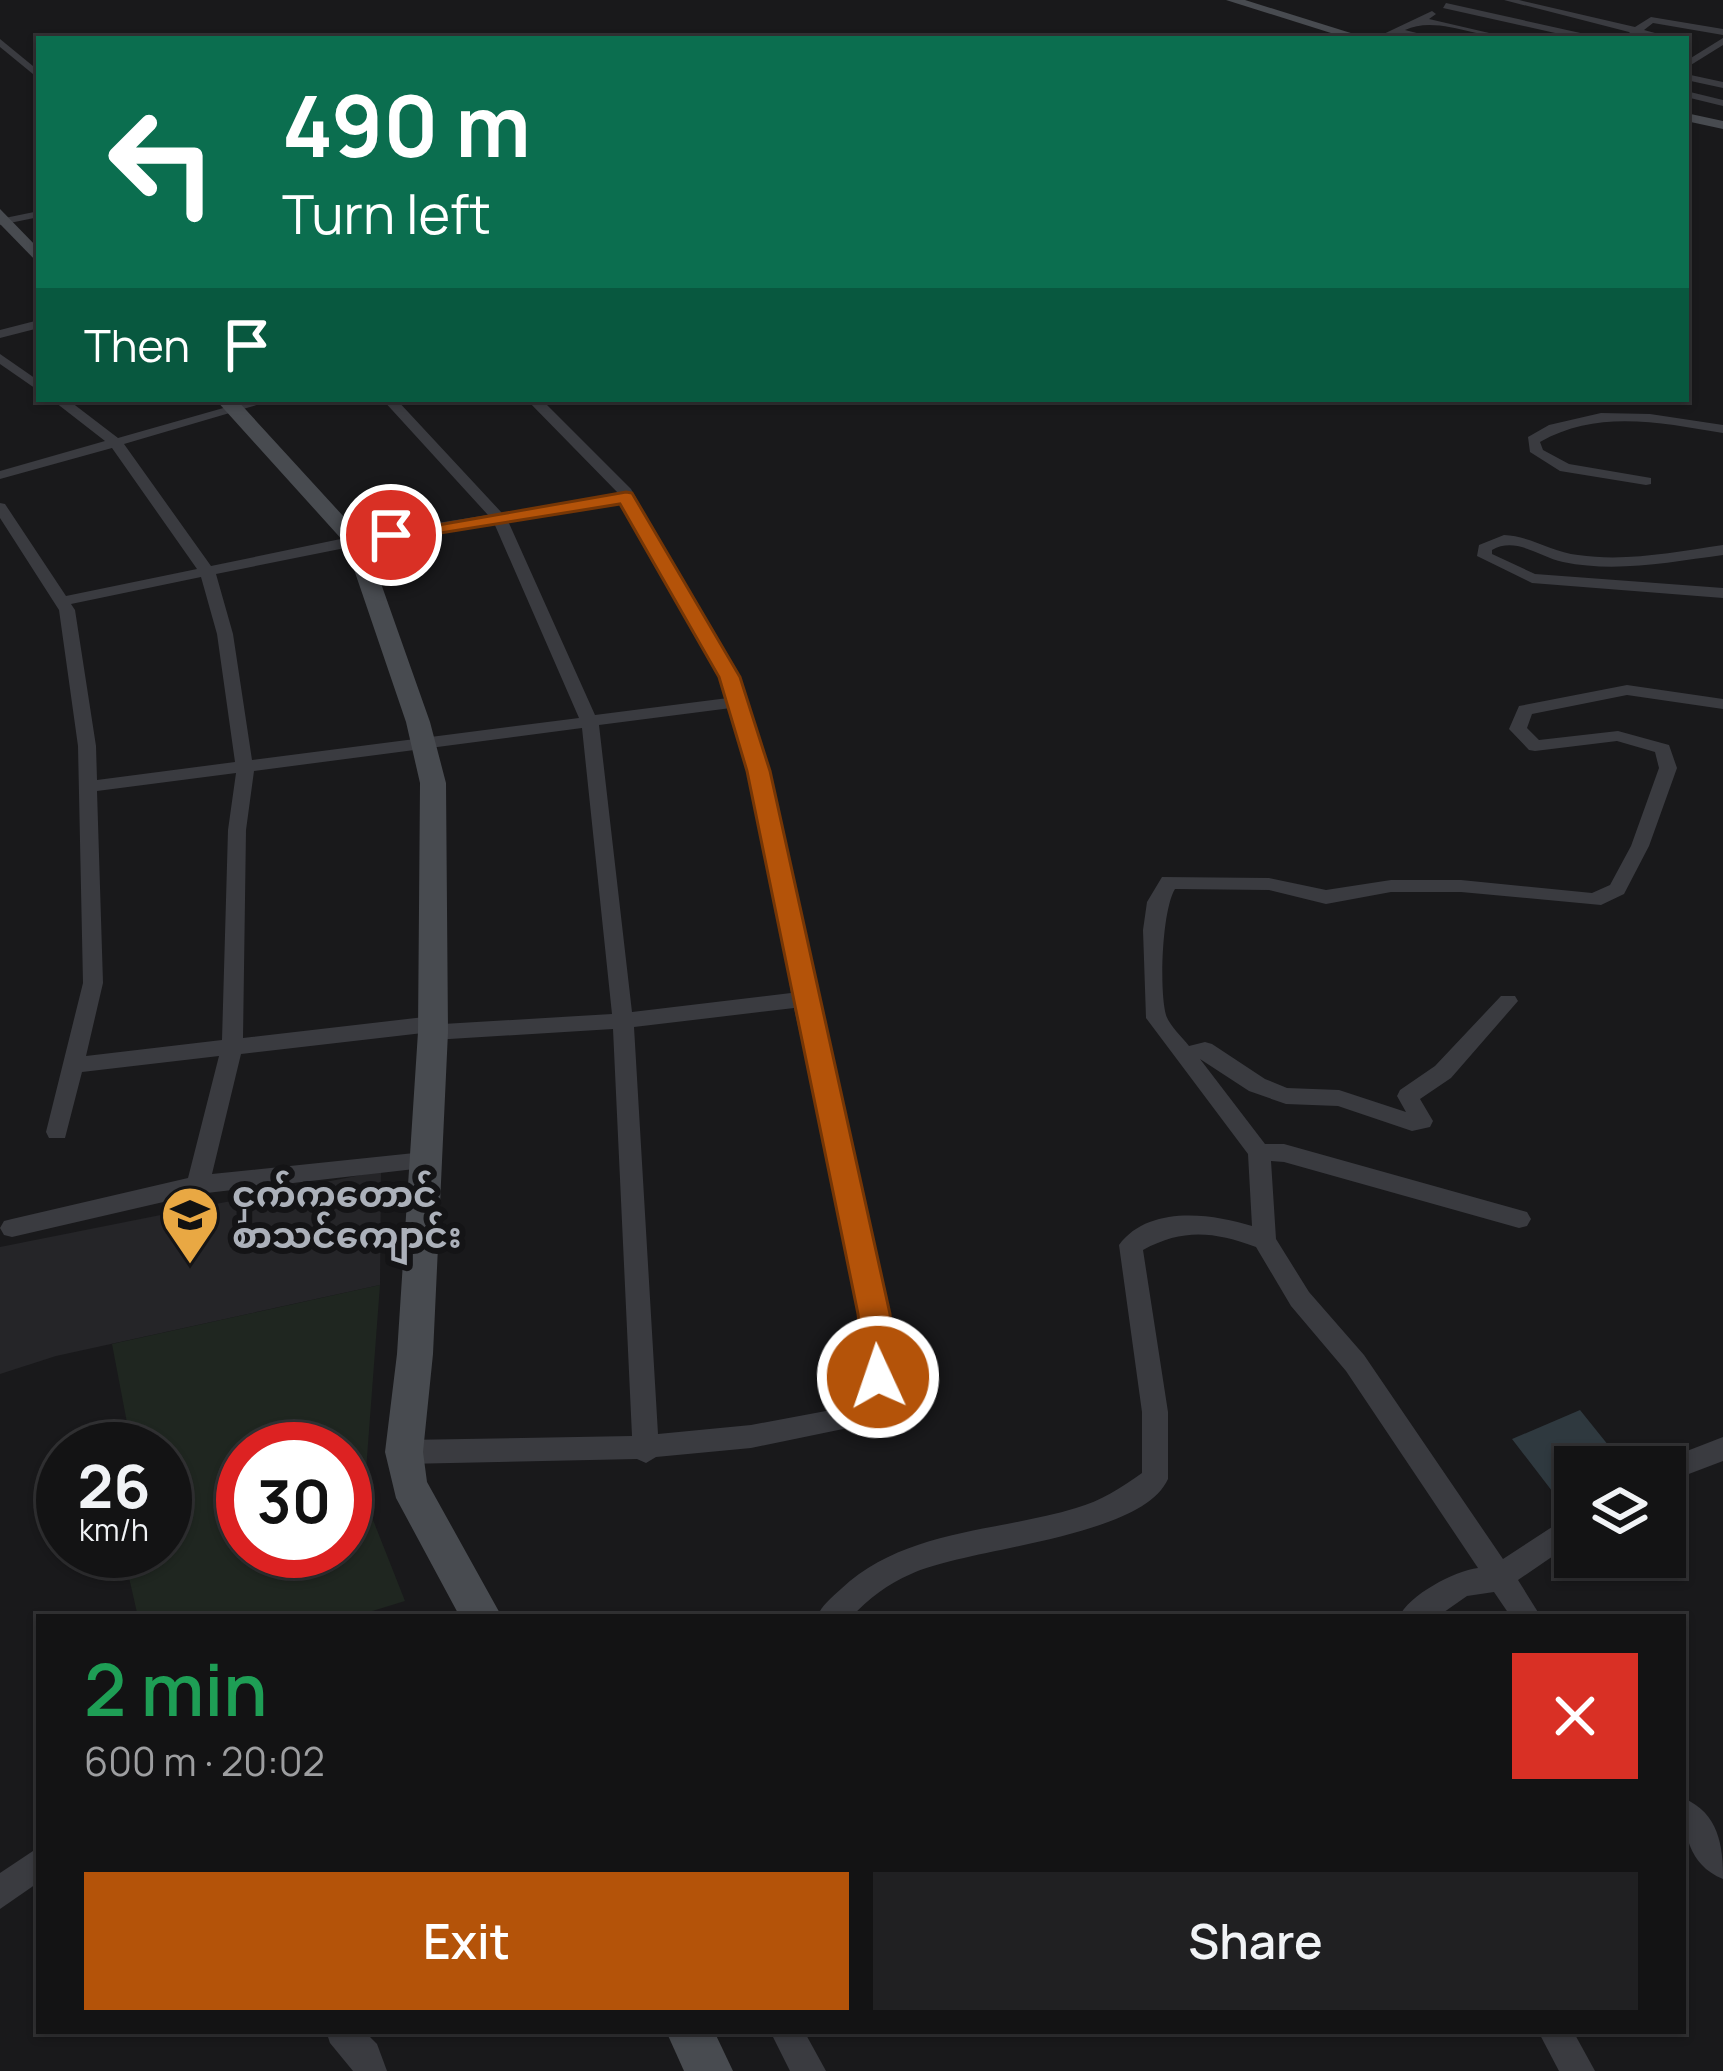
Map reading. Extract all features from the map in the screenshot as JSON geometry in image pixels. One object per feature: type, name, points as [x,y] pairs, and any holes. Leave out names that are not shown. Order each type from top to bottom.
[{"type":"main road","points":[[1232,0],[1354,36]]},
{"type":"main road","points":[[1689,118],[1723,125]]},
{"type":"main road","points":[[2,219],[36,256]]},
{"type":"main road","points":[[230,403],[355,541],[433,784],[433,1028],[415,1354],[404,1452],[409,1486],[480,1614]]},
{"type":"main road","points":[[690,2034],[709,2071]]},
{"type":"street","points":[[1385,36],[1459,0]]},
{"type":"street","points":[[1508,0],[1657,36]]},
{"type":"street","points":[[1446,6],[1581,36]]},
{"type":"street","points":[[1421,20],[1496,36]]},
{"type":"street","points":[[1625,36],[1651,20],[1723,32]]},
{"type":"street","points":[[1396,31],[1421,36]]},
{"type":"street","points":[[0,42],[36,73]]},
{"type":"street","points":[[1689,42],[1720,46]]},
{"type":"street","points":[[1689,62],[1720,46]]},
{"type":"street","points":[[1689,62],[1708,64]]},
{"type":"street","points":[[1689,78],[1723,85]]},
{"type":"street","points":[[1689,95],[1723,103]]},
{"type":"street","points":[[2,219],[36,214]]},
{"type":"street","points":[[0,334],[36,325]]},
{"type":"street","points":[[0,358],[36,385]]},
{"type":"street","points":[[62,402],[116,443],[208,573],[225,634],[245,770],[237,830],[232,1046],[198,1185]]},
{"type":"street","points":[[392,402],[499,518],[590,723],[623,1022],[646,1451]]},
{"type":"street","points":[[404,1452],[646,1451],[809,1429],[868,1414],[878,1377],[874,1314],[805,999],[774,830],[730,677],[624,489],[536,402]]},
{"type":"street","points":[[0,475],[116,443],[230,403]]},
{"type":"street","points":[[1646,482],[1565,468],[1537,452],[1533,440],[1550,428],[1631,416],[1723,429]]},
{"type":"street","points":[[61,602],[355,541],[626,497]]},
{"type":"street","points":[[0,508],[67,610],[87,746],[93,983],[56,1132]]},
{"type":"street","points":[[1723,550],[1581,560],[1514,537],[1497,538],[1484,548],[1485,556],[1504,569],[1532,578],[1723,593]]},
{"type":"street","points":[[1525,1614],[1355,1363],[1300,1299],[1264,1240],[1259,1153],[1156,1018],[1153,930],[1157,902],[1169,882],[1269,884],[1326,897],[1390,886],[1461,886],[1594,900],[1617,889],[1640,846],[1668,768],[1663,749],[1618,736],[1535,746],[1518,729],[1525,710],[1628,689],[1723,704]]},
{"type":"street","points":[[88,787],[738,702]]},
{"type":"street","points":[[76,1065],[433,1028],[623,1022],[805,999]]},
{"type":"street","points":[[1186,1055],[1205,1050],[1257,1085],[1286,1096],[1339,1098],[1412,1124],[1422,1121],[1408,1096],[1443,1072],[1508,1000]]},
{"type":"street","points":[[1259,1153],[1284,1153],[1519,1219]]},
{"type":"street","points":[[12,1228],[198,1185],[424,1161]]},
{"type":"street","points":[[833,1614],[856,1585],[895,1562],[1125,1507],[1155,1479],[1155,1412],[1131,1245],[1162,1227],[1204,1218],[1264,1240]]},
{"type":"street","points":[[1686,1463],[1723,1450]]},
{"type":"street","points":[[1417,1614],[1462,1582],[1497,1579],[1554,1540]]},
{"type":"street","points":[[1686,1818],[1723,1864]]},
{"type":"street","points":[[0,1893],[36,1864]]},
{"type":"street","points":[[345,2034],[365,2056],[370,2071]]},
{"type":"street","points":[[788,2034],[809,2071]]},
{"type":"street","points":[[1556,2034],[1578,2071]]},
{"type":"shaded area","name":"ငှက်ကတောင် စာသင်ကျောင်း","points":[[381,1171],[380,1285],[56,1356],[0,1374],[0,1247]]},
{"type":"shaded area","points":[[380,1285],[370,1422],[216,1422],[216,1578],[372,1578],[372,1517],[405,1601],[363,1614],[137,1614],[129,1578],[192,1578],[192,1422],[127,1422],[112,1344]]},
{"type":"shaded area","points":[[1580,1410],[1609,1446],[1554,1446],[1552,1491],[1512,1439]]},
{"type":"place","name":"ငှက်ကတောင် စာသင်ကျောင်း","points":[[190,1266]]},
{"type":"route","points":[[391,535],[626,497],[656,545],[730,677],[774,830],[800,988],[874,1314],[878,1377]]}]
